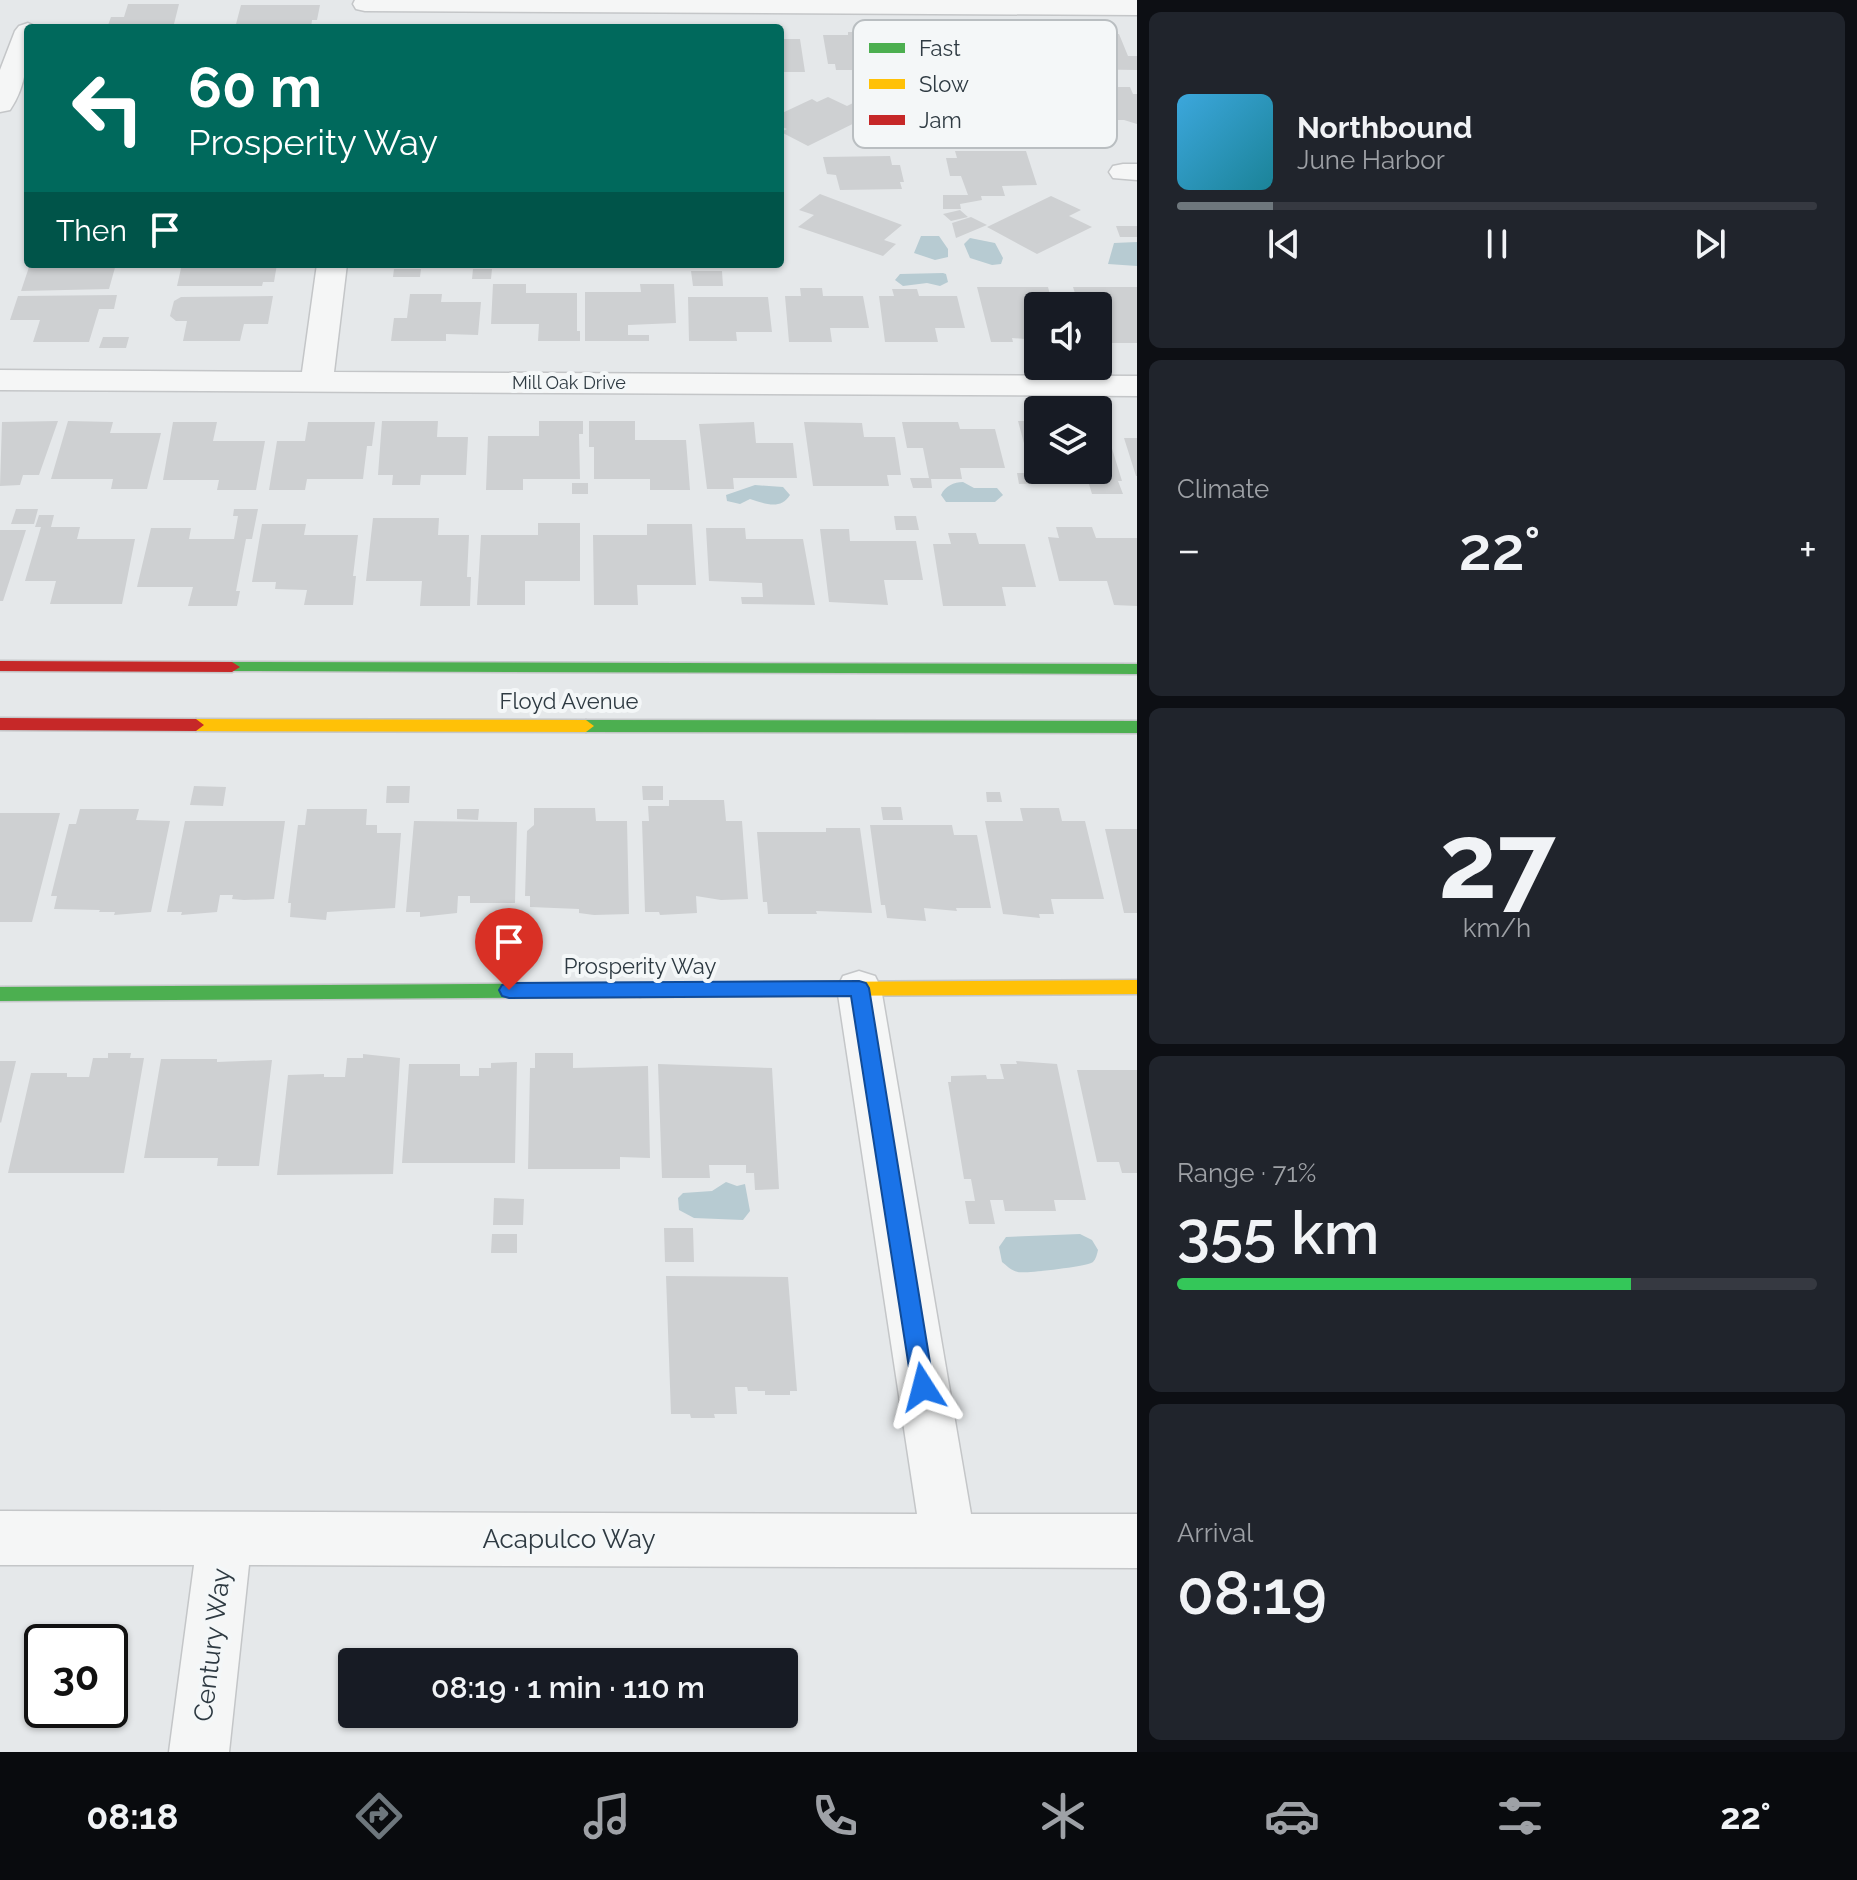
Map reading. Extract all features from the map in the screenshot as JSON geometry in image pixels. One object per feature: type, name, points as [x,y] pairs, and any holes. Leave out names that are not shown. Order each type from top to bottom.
[{"type":"street","points":[[364,11],[1137,7]]},
{"type":"street","points":[[2,93],[24,41]]},
{"type":"street","points":[[317,381],[331,268]]},
{"type":"street","name":"Mill Oak Drive","points":[[0,380],[1137,386]]},
{"type":"street","name":"Floyd Avenue","points":[[0,666],[1137,669]]},
{"type":"street","name":"Floyd Avenue","points":[[0,724],[1137,727]]},
{"type":"street","name":"Prosperity Way","points":[[0,994],[1137,987]]},
{"type":"street","points":[[859,988],[948,1540]]},
{"type":"street","name":"Acapulco Way","points":[[0,1538],[1137,1541]]},
{"type":"street","name":"Century Way","points":[[199,1752],[225,1538]]},
{"type":"shaded area","points":[[921,236],[939,236],[948,249],[948,257],[935,260],[914,253]]},
{"type":"shaded area","points":[[970,238],[995,243],[1003,258],[1001,264],[992,265],[970,258],[964,244]]},
{"type":"shaded area","points":[[1137,242],[1137,266],[1108,264],[1114,243]]},
{"type":"shaded area","points":[[943,273],[948,282],[940,286],[927,283],[903,286],[895,280],[900,274]]},
{"type":"shaded area","points":[[963,482],[974,488],[997,488],[1003,495],[995,502],[946,502],[941,495],[945,489]]},
{"type":"shaded area","points":[[755,485],[783,487],[790,495],[777,504],[750,499],[740,504],[727,501],[726,495]]},
{"type":"shaded area","points":[[726,1182],[737,1186],[745,1184],[750,1211],[743,1220],[694,1218],[679,1210],[678,1198],[683,1193],[712,1191]]},
{"type":"shaded area","points":[[1080,1234],[1092,1240],[1098,1250],[1094,1261],[1089,1264],[1018,1272],[1002,1262],[999,1247],[1006,1237]]},
{"type":"building","points":[[128,4],[179,4],[174,24],[108,24],[111,17],[124,17]]},
{"type":"building","points":[[241,5],[320,5],[317,20],[312,20],[312,24],[236,24]]},
{"type":"building","points":[[848,32],[853,32],[853,70],[836,70],[835,64],[828,64],[823,35],[848,35]]},
{"type":"building","points":[[1117,34],[1128,56],[1137,56],[1137,70],[1117,70]]},
{"type":"building","points":[[784,39],[800,39],[805,72],[784,72]]},
{"type":"building","points":[[1117,87],[1130,87],[1133,94],[1137,94],[1137,124],[1117,120]]},
{"type":"building","points":[[828,97],[847,106],[853,103],[853,124],[808,146],[784,134],[787,129],[784,128],[784,112],[812,99],[817,102]]},
{"type":"building","points":[[955,151],[1026,151],[1037,185],[1002,186],[1005,196],[981,196],[982,200],[960,204],[961,209],[943,209],[943,195],[968,195],[961,176],[950,176],[946,158],[957,158]]},
{"type":"building","points":[[890,156],[892,165],[900,165],[904,182],[900,182],[902,189],[840,190],[836,175],[827,174],[823,157]]},
{"type":"building","points":[[820,194],[902,225],[884,240],[896,244],[883,256],[798,227],[814,215],[799,210]]},
{"type":"building","points":[[1051,196],[1081,210],[1069,216],[1092,227],[1037,254],[987,227]]},
{"type":"building","points":[[960,210],[968,217],[951,221],[943,214]]},
{"type":"building","points":[[971,217],[987,225],[956,238],[952,223]]},
{"type":"building","points":[[1116,226],[1137,226],[1137,237],[1120,237]]},
{"type":"building","points":[[29,268],[115,268],[109,289],[21,291]]},
{"type":"building","points":[[181,268],[276,268],[274,282],[263,282],[262,286],[177,286]]},
{"type":"building","points":[[394,269],[421,269],[420,277],[393,277]]},
{"type":"building","points":[[473,269],[492,269],[491,279],[472,279]]},
{"type":"building","points":[[691,271],[722,271],[723,286],[693,286]]},
{"type":"building","points":[[493,284],[526,284],[526,293],[577,293],[580,341],[538,341],[539,324],[491,324]]},
{"type":"building","points":[[640,284],[674,284],[676,323],[628,325],[628,335],[649,335],[649,341],[585,341],[585,292],[641,292]]},
{"type":"building","points":[[977,287],[1048,287],[1049,292],[1024,292],[1024,339],[991,342]]},
{"type":"building","points":[[1073,287],[1137,287],[1137,343],[1112,343],[1112,292],[1075,292]]},
{"type":"building","points":[[800,288],[822,288],[823,296],[863,296],[869,328],[830,328],[832,342],[789,342],[785,296],[801,296]]},
{"type":"building","points":[[892,289],[917,289],[919,296],[957,296],[965,328],[935,328],[938,342],[885,342],[879,296],[894,296]]},
{"type":"building","points":[[410,294],[442,294],[441,302],[481,302],[478,335],[446,334],[446,341],[391,341],[394,318],[407,318]]},
{"type":"building","points":[[117,295],[114,309],[99,309],[89,342],[33,342],[40,320],[10,320],[18,296]]},
{"type":"building","points":[[273,296],[268,324],[244,324],[240,341],[183,341],[187,321],[176,321],[170,316],[174,301],[181,297]]},
{"type":"building","points":[[688,297],[768,297],[772,332],[736,332],[737,341],[689,341]]},
{"type":"building","points":[[103,337],[129,337],[126,348],[99,348]]},
{"type":"building","points":[[58,421],[39,475],[23,475],[20,485],[0,486],[2,422]]},
{"type":"building","points":[[68,421],[113,422],[110,433],[161,433],[147,489],[111,489],[113,479],[51,479]]},
{"type":"building","points":[[382,421],[438,421],[437,437],[468,437],[466,475],[421,475],[420,485],[392,485],[393,475],[378,475]]},
{"type":"building","points":[[539,421],[583,421],[583,434],[579,434],[580,479],[523,479],[523,490],[486,490],[488,436],[539,436]]},
{"type":"building","points":[[589,421],[635,421],[635,440],[686,440],[690,490],[650,490],[650,479],[594,479],[594,447],[589,447]]},
{"type":"building","points":[[1018,421],[1024,421],[1024,443]]},
{"type":"building","points":[[173,422],[217,422],[213,441],[265,441],[256,490],[217,490],[219,480],[163,480]]},
{"type":"building","points":[[308,422],[375,422],[372,446],[367,446],[363,479],[307,479],[305,490],[269,490],[277,441],[305,441]]},
{"type":"building","points":[[754,422],[756,443],[793,443],[797,478],[733,478],[734,489],[707,489],[699,424]]},
{"type":"building","points":[[804,422],[862,423],[864,437],[895,437],[901,475],[887,475],[889,486],[813,486]]},
{"type":"building","points":[[902,422],[958,422],[960,429],[995,429],[1005,468],[960,468],[962,479],[931,479],[932,488],[913,488],[910,478],[929,478],[923,448],[907,448]]},
{"type":"building","points":[[1124,438],[1137,438],[1137,476],[1136,476]]},
{"type":"building","points":[[1112,448],[1123,494],[1092,494],[1089,484],[1112,484]]},
{"type":"building","points":[[1017,473],[1024,473],[1024,484],[1019,484]]},
{"type":"building","points":[[572,483],[588,483],[588,494],[572,494]]},
{"type":"building","points":[[16,509],[38,509],[34,524],[11,524]]},
{"type":"building","points":[[234,509],[258,509],[252,539],[246,539],[236,591],[240,591],[237,606],[188,606],[193,587],[137,587],[151,528],[191,528],[189,539],[234,539],[238,516],[233,516]]},
{"type":"building","points":[[39,515],[54,515],[51,527],[80,527],[77,539],[135,539],[122,604],[50,604],[56,581],[25,581],[41,527],[35,527]]},
{"type":"building","points":[[894,516],[916,516],[919,530],[896,530]]},
{"type":"building","points":[[373,518],[439,518],[438,535],[469,535],[467,577],[471,577],[470,606],[420,606],[422,581],[366,581]]},
{"type":"building","points":[[538,523],[580,523],[580,581],[525,581],[525,605],[477,605],[481,535],[538,535]]},
{"type":"building","points":[[262,524],[306,524],[304,535],[358,535],[353,605],[304,605],[307,590],[275,589],[276,582],[252,582]]},
{"type":"building","points":[[647,524],[692,524],[696,585],[637,585],[638,605],[594,605],[593,535],[647,535]]},
{"type":"building","points":[[1056,527],[1092,527],[1096,538],[1137,538],[1137,606],[1114,605],[1107,581],[1059,581],[1048,537],[1059,538]]},
{"type":"building","points":[[706,528],[745,528],[746,539],[803,539],[815,605],[742,604],[741,597],[763,597],[762,583],[709,581]]},
{"type":"building","points":[[820,529],[849,529],[850,541],[916,541],[923,580],[884,580],[888,605],[829,602]]},
{"type":"building","points":[[0,530],[26,530],[3,601],[0,601]]},
{"type":"building","points":[[948,533],[976,533],[979,544],[1025,544],[1036,587],[1002,587],[1006,606],[943,606],[933,544],[951,544]]},
{"type":"building","points":[[194,786],[226,787],[223,806],[190,805]]},
{"type":"building","points":[[387,786],[410,786],[409,803],[386,803]]},
{"type":"building","points":[[642,786],[663,786],[663,800],[643,800]]},
{"type":"building","points":[[986,792],[1000,792],[1002,802],[987,802]]},
{"type":"building","points":[[669,800],[724,800],[726,821],[742,821],[748,899],[721,900],[696,896],[697,913],[660,915],[659,912],[645,912],[642,821],[649,821],[648,806],[669,806]]},
{"type":"building","points":[[881,807],[901,807],[903,820],[883,820]]},
{"type":"building","points":[[534,808],[595,808],[596,821],[627,821],[629,914],[594,915],[579,913],[579,909],[530,907],[530,896],[525,896],[527,831],[534,825]]},
{"type":"building","points":[[1020,808],[1059,808],[1062,821],[1085,821],[1104,899],[1051,899],[1054,914],[1039,914],[1040,918],[1003,914],[985,821],[1023,821]]},
{"type":"building","points":[[80,809],[139,809],[136,820],[170,821],[151,912],[114,915],[115,912],[100,910],[54,909],[57,896],[51,896],[69,824],[76,824]]},
{"type":"building","points":[[307,809],[367,809],[366,825],[377,825],[377,833],[401,833],[395,908],[327,912],[326,920],[290,917],[291,903],[288,903],[298,825],[305,825]]},
{"type":"building","points":[[457,809],[479,809],[478,820],[457,819]]},
{"type":"building","points":[[0,813],[60,813],[32,922],[0,922]]},
{"type":"building","points":[[185,821],[285,821],[274,899],[244,900],[232,899],[233,895],[220,895],[217,912],[181,915],[182,912],[167,912]]},
{"type":"building","points":[[414,821],[517,822],[515,903],[470,903],[470,896],[458,896],[457,913],[420,917],[420,912],[406,912]]},
{"type":"building","points":[[870,825],[952,825],[954,835],[977,835],[991,908],[956,908],[957,911],[924,908],[926,921],[887,918],[885,905],[881,905]]},
{"type":"building","points":[[826,828],[860,828],[872,913],[816,911],[817,914],[768,914],[767,902],[763,902],[757,832],[826,832]]},
{"type":"building","points":[[1105,829],[1137,829],[1137,913],[1124,913]]},
{"type":"building","points":[[108,1053],[131,1053],[130,1058],[144,1058],[124,1173],[8,1173],[31,1073],[67,1073],[67,1077],[89,1077],[93,1058],[108,1058]]},
{"type":"building","points":[[535,1053],[573,1053],[573,1068],[648,1066],[650,1158],[620,1157],[620,1169],[528,1169],[530,1068],[535,1068]]},
{"type":"building","points":[[363,1054],[400,1058],[393,1174],[277,1175],[288,1075],[345,1077],[347,1058],[363,1058]]},
{"type":"building","points":[[161,1059],[217,1059],[217,1062],[272,1060],[259,1166],[217,1166],[218,1158],[144,1158]]},
{"type":"building","points":[[0,1061],[16,1061],[1,1123],[0,1122]]},
{"type":"building","points":[[1016,1061],[1057,1064],[1086,1200],[1054,1200],[1056,1211],[1005,1211],[1003,1200],[990,1200],[995,1224],[969,1224],[965,1201],[975,1201],[971,1179],[964,1179],[948,1082],[951,1082],[951,1076],[986,1075],[987,1079],[1004,1079],[1000,1064],[1017,1064]]},
{"type":"building","points":[[517,1062],[515,1163],[402,1163],[409,1064],[460,1064],[460,1076],[479,1076],[479,1068],[491,1068],[491,1063]]},
{"type":"building","points":[[658,1064],[772,1068],[779,1189],[755,1190],[754,1173],[746,1173],[746,1165],[709,1165],[710,1178],[662,1178]]},
{"type":"building","points":[[1077,1070],[1137,1070],[1137,1173],[1122,1173],[1119,1162],[1097,1162]]},
{"type":"building","points":[[494,1198],[524,1199],[523,1225],[493,1225]]},
{"type":"building","points":[[664,1228],[693,1228],[694,1262],[665,1262]]},
{"type":"building","points":[[492,1234],[517,1234],[517,1253],[491,1253]]},
{"type":"building","points":[[666,1276],[788,1277],[797,1391],[790,1391],[790,1395],[765,1395],[765,1391],[735,1387],[737,1414],[691,1418],[690,1414],[671,1414]]},
{"type":"traffic: fast","points":[[232,667],[1137,669]]},
{"type":"traffic: fast","points":[[586,726],[1137,727]]},
{"type":"traffic: fast","points":[[0,994],[640,990]]},
{"type":"traffic: slow","points":[[196,725],[586,726]]},
{"type":"traffic: slow","points":[[640,990],[1137,987]]},
{"type":"traffic: jam","points":[[0,666],[232,667]]},
{"type":"traffic: jam","points":[[0,724],[196,725]]},
{"type":"route","points":[[509,990],[859,988],[923,1387]]}]
